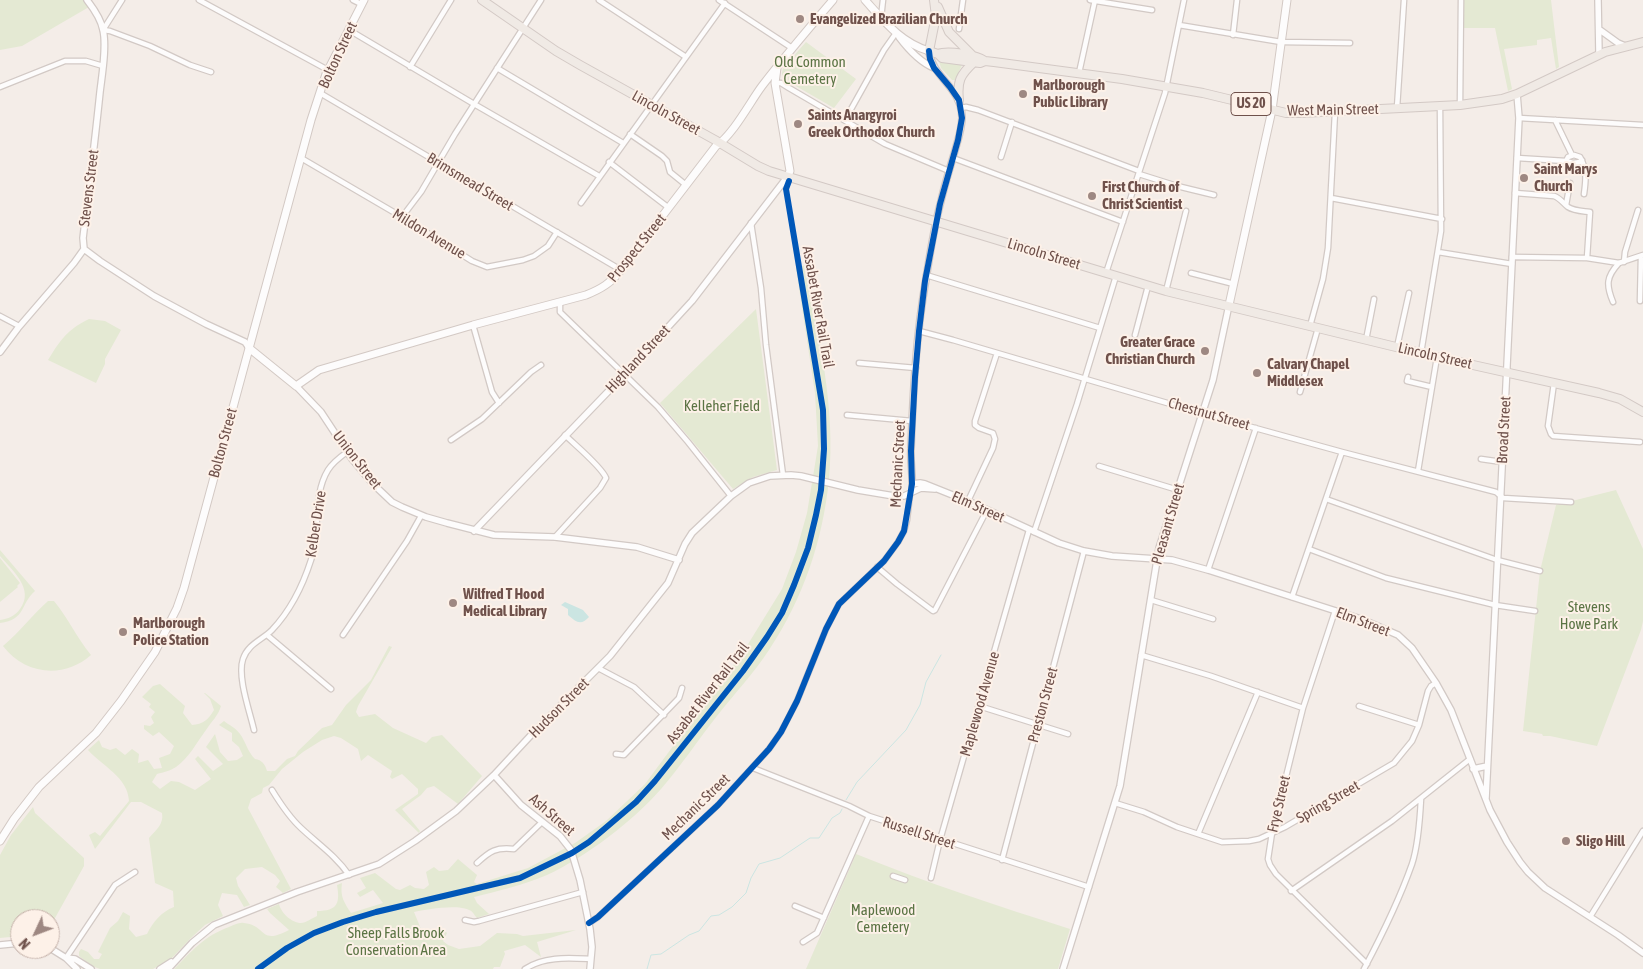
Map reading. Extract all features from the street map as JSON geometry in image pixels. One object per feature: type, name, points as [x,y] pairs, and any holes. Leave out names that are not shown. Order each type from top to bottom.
[{"type":"main road","name":"Lincoln Street","points":[[482,0],[580,65],[721,143],[758,166],[1148,286],[1437,357],[1620,399],[1643,412]]},
{"type":"main road","name":"Prospect Street","points":[[296,386],[319,370],[560,302],[599,290],[611,282],[716,146],[721,143],[792,48],[833,0]]},
{"type":"main road","name":"West Main Street","points":[[865,0],[896,33],[910,44],[938,54],[942,58],[974,59],[980,63],[985,61],[1167,86],[1292,113],[1440,106],[1502,99],[1518,94],[1599,54],[1643,42]]},
{"type":"main road","points":[[929,51],[936,16],[935,0]]},
{"type":"main road","points":[[935,0],[950,32],[974,59],[958,81],[960,104]]},
{"type":"main road","name":"Pleasant Street","points":[[1229,305],[1272,110],[1286,0]]},
{"type":"main road","name":"Bolton Street","points":[[1,838],[39,787],[102,726],[136,681],[160,643],[177,608],[320,93],[328,70],[362,2]]},
{"type":"main road","points":[[777,68],[775,83],[790,171],[788,176]]},
{"type":"main road","name":"Union Street","points":[[249,348],[296,386]]},
{"type":"street","name":"Stevens Street","points":[[0,352],[19,326],[84,249],[82,238],[103,66],[104,30],[96,12],[87,0]]},
{"type":"street","points":[[122,0],[104,30],[150,46],[190,65],[211,72]]},
{"type":"street","points":[[199,0],[328,70]]},
{"type":"street","points":[[353,0],[362,2]]},
{"type":"street","points":[[410,66],[451,0]]},
{"type":"street","points":[[402,217],[421,192],[474,104],[541,0]]},
{"type":"street","points":[[599,0],[686,57]]},
{"type":"street","points":[[720,0],[792,48]]},
{"type":"street","points":[[881,18],[883,0]]},
{"type":"street","points":[[959,29],[963,0]]},
{"type":"street","points":[[1078,73],[1093,0],[1152,10]]},
{"type":"street","points":[[1106,273],[1167,86],[1184,0]]},
{"type":"street","points":[[1233,35],[1237,0]]},
{"type":"street","points":[[1396,108],[1404,0]]},
{"type":"street","points":[[1460,104],[1461,0]]},
{"type":"street","points":[[1598,0],[1599,54]]},
{"type":"street","points":[[581,202],[686,57],[728,4]]},
{"type":"street","points":[[1178,25],[1281,42],[1350,42]]},
{"type":"street","points":[[349,30],[599,176]]},
{"type":"street","points":[[1600,30],[1618,43],[1626,46]]},
{"type":"street","points":[[845,120],[884,50],[896,33],[908,48],[934,68]]},
{"type":"street","points":[[929,51],[934,68],[950,87],[960,104],[1012,122],[1177,186],[1214,195]]},
{"type":"street","points":[[0,88],[65,61],[86,61],[103,66]]},
{"type":"street","points":[[497,68],[623,143]]},
{"type":"street","points":[[775,83],[781,83],[886,144],[949,171]]},
{"type":"street","name":"Brimsmead Street","points":[[320,93],[621,270]]},
{"type":"street","name":"Broad Street","points":[[1486,799],[1516,193],[1518,94]]},
{"type":"street","name":"Mechanic Street","points":[[589,923],[598,917],[709,813],[753,768],[773,744],[787,722],[831,618],[839,604],[891,553],[904,530],[912,484],[912,421],[919,331],[926,276],[937,221],[961,128],[960,104]]},
{"type":"street","points":[[1421,353],[1442,219],[1440,106]]},
{"type":"street","points":[[1300,392],[1328,248],[1335,112]]},
{"type":"street","points":[[1519,118],[1643,126]]},
{"type":"street","points":[[1556,120],[1572,155]]},
{"type":"street","points":[[1000,156],[1012,122]]},
{"type":"street","points":[[630,134],[662,156],[667,161],[670,172],[686,185]]},
{"type":"street","points":[[1566,161],[1572,155],[1580,157],[1582,160],[1586,177],[1584,194]]},
{"type":"street","name":"Mildon Avenue","points":[[301,158],[402,217],[472,261],[487,267],[534,256],[548,246],[557,232]]},
{"type":"street","points":[[953,158],[1123,222]]},
{"type":"street","points":[[1517,158],[1577,163],[1582,160]]},
{"type":"street","points":[[609,162],[669,208]]},
{"type":"street","name":"Highland Street","points":[[474,531],[624,375],[692,301],[788,176]]},
{"type":"street","points":[[1566,205],[1570,183]]},
{"type":"street","points":[[1516,193],[1554,196],[1574,210],[1590,212],[1587,258]]},
{"type":"street","points":[[1331,198],[1442,219]]},
{"type":"street","points":[[1166,291],[1186,210]]},
{"type":"street","points":[[1613,302],[1609,289],[1609,277],[1621,262],[1638,210]]},
{"type":"street","points":[[751,223],[782,475]]},
{"type":"street","name":"Union Street","points":[[84,249],[154,296],[206,324],[245,342],[249,348]]},
{"type":"street","points":[[1438,252],[1512,260],[1587,258],[1621,262],[1642,256],[1640,301]]},
{"type":"street","points":[[1191,273],[1234,284]]},
{"type":"street","points":[[926,276],[1100,328]]},
{"type":"street","name":"Maplewood Avenue","points":[[931,878],[940,840],[1031,531],[1084,379],[1116,276]]},
{"type":"street","points":[[1135,335],[1148,286]]},
{"type":"street","points":[[1397,347],[1408,293]]},
{"type":"street","points":[[1366,340],[1374,299]]},
{"type":"street","points":[[560,302],[560,312],[674,424],[731,496]]},
{"type":"street","name":"Pleasant Street","points":[[1063,969],[1115,803],[1127,750],[1157,558],[1212,380],[1229,305]]},
{"type":"street","points":[[0,316],[19,326]]},
{"type":"street","points":[[473,325],[492,392],[499,403]]},
{"type":"street","name":"Chestnut Street","points":[[919,331],[1202,413],[1496,492],[1503,498],[1571,502]]},
{"type":"street","points":[[968,501],[995,440],[993,433],[978,428],[975,425],[975,421],[997,353]]},
{"type":"street","points":[[1418,471],[1437,357]]},
{"type":"street","points":[[859,363],[916,368]]},
{"type":"street","points":[[451,440],[482,419],[530,372],[541,365]]},
{"type":"street","points":[[1408,377],[1407,381],[1432,387]]},
{"type":"street","points":[[1554,383],[1548,426],[1553,436],[1640,442]]},
{"type":"street","name":"Union Street","points":[[296,386],[321,412],[347,452],[372,483],[387,497],[421,516],[474,531],[502,535],[554,537],[637,546],[679,560]]},
{"type":"street","points":[[847,415],[912,421]]},
{"type":"street","points":[[1208,570],[1256,428]]},
{"type":"street","points":[[554,537],[600,488],[606,478],[598,467],[565,435]]},
{"type":"street","name":"Kelber Drive","points":[[254,730],[244,685],[242,666],[246,652],[267,635],[287,611],[306,574],[314,548],[319,498],[324,480],[328,470],[336,460],[347,452]]},
{"type":"street","points":[[1292,597],[1342,452]]},
{"type":"street","points":[[1481,459],[1502,462]]},
{"type":"street","name":"Elm Street","points":[[911,462],[913,470],[920,479],[935,489]]},
{"type":"street","points":[[1099,466],[1178,490]]},
{"type":"street","name":"Hudson Street","points":[[160,969],[178,956],[202,933],[222,921],[297,892],[349,876],[379,864],[415,842],[456,811],[494,775],[598,668],[661,593],[673,575],[685,544],[692,533],[731,496],[750,483],[759,479],[782,475],[801,476],[880,494],[904,496],[910,494]]},
{"type":"street","name":"Elm Street","points":[[912,484],[920,483],[968,501],[1031,531],[1084,551],[1139,559],[1157,558],[1172,560],[1336,611],[1378,626],[1403,639],[1412,648],[1452,710],[1486,799],[1507,842],[1528,872],[1545,888],[1643,953]]},
{"type":"street","name":"Elm Street","points":[[910,494],[918,489],[935,489]]},
{"type":"street","points":[[1326,499],[1497,560],[1540,571]]},
{"type":"street","points":[[878,567],[933,611],[936,610],[987,510]]},
{"type":"street","points":[[343,635],[407,541],[421,516]]},
{"type":"street","points":[[1308,549],[1386,578],[1495,605],[1535,611]]},
{"type":"street","name":"Preston Street","points":[[1002,860],[1084,551]]},
{"type":"street","points":[[1151,600],[1213,619]]},
{"type":"street","name":"Frye Street","points":[[1336,611],[1303,708],[1272,833],[1268,858],[1276,874],[1291,891],[1366,967]]},
{"type":"street","points":[[267,635],[332,689]]},
{"type":"street","points":[[1141,655],[1303,708]]},
{"type":"street","points":[[598,668],[634,687],[664,715]]},
{"type":"street","name":"Spring Street","points":[[1115,803],[1222,842],[1259,839],[1394,762],[1412,741],[1419,725],[1428,691],[1436,683]]},
{"type":"street","points":[[616,754],[624,754],[664,715],[679,698],[682,688]]},
{"type":"street","points":[[1198,834],[1258,692]]},
{"type":"street","points":[[979,706],[1068,734]]},
{"type":"street","points":[[1359,706],[1419,725]]},
{"type":"street","points":[[1291,891],[1392,821],[1470,759]]},
{"type":"street","points":[[1473,769],[1487,766]]},
{"type":"street","name":"Russell Street","points":[[753,768],[869,816],[1089,887]]},
{"type":"street","name":"Ash Street","points":[[494,775],[521,805],[560,836],[569,847],[583,892],[589,923],[592,947],[590,969]]},
{"type":"street","points":[[272,790],[284,809],[299,826],[341,863],[349,876]]},
{"type":"street","points":[[1366,967],[1413,862],[1421,799]]},
{"type":"street","points":[[803,942],[817,933],[869,816]]},
{"type":"street","points":[[477,863],[487,854],[501,848],[514,849],[542,822]]},
{"type":"street","points":[[1590,917],[1643,831]]},
{"type":"street","points":[[66,958],[115,885],[135,872]]},
{"type":"street","points":[[893,876],[905,880]]},
{"type":"street","points":[[465,920],[479,921],[583,892]]},
{"type":"street","points":[[795,906],[824,918]]},
{"type":"street","points":[[60,954],[77,969]]},
{"type":"street","name":"Hudson Street","points":[[168,969],[178,956]]},
{"type":"street","points":[[66,958],[75,959],[91,969]]},
{"type":"street","points":[[526,969],[534,964],[551,960],[564,958],[590,959]]},
{"type":"green space","points":[[0,0],[83,0],[89,7],[22,46],[0,50]]},
{"type":"green space","points":[[1464,0],[1551,0],[1559,67],[1556,69],[1551,38],[1537,40],[1537,45],[1504,49],[1512,89],[1508,91],[1495,28],[1464,28]]},
{"type":"green space","name":"Old Common Cemetery","points":[[806,42],[856,79],[834,108],[782,78],[783,68]]},
{"type":"green space","points":[[939,61],[962,65],[955,80],[952,80],[941,68]]},
{"type":"green space","name":"Sheep Falls Brook Conservation Area","points":[[806,265],[825,372],[831,452],[826,502],[816,546],[801,590],[781,631],[757,667],[668,780],[650,801],[623,826],[593,848],[547,875],[520,885],[474,897],[477,903],[489,914],[477,918],[472,912],[457,907],[434,908],[414,912],[423,934],[442,929],[447,933],[443,941],[459,949],[480,946],[497,933],[523,936],[576,930],[537,942],[541,957],[525,945],[504,951],[505,954],[500,967],[494,967],[493,969],[174,969],[205,939],[236,924],[251,925],[273,936],[289,930],[267,909],[279,904],[284,914],[298,923],[317,916],[317,911],[333,908],[338,901],[337,885],[342,883],[343,899],[351,913],[383,903],[373,890],[360,897],[357,893],[366,888],[360,878],[375,873],[400,890],[410,885],[415,888],[424,889],[429,885],[426,872],[434,867],[439,871],[448,870],[458,859],[477,875],[474,882],[477,884],[528,868],[575,843],[606,821],[645,784],[745,649],[782,589],[796,552],[807,513],[818,446],[815,393],[796,268]]},
{"type":"green space","name":"Kelleher Field","points":[[756,309],[777,470],[753,477],[733,489],[660,403]]},
{"type":"green space","points":[[89,319],[105,321],[121,330],[105,359],[105,364],[96,383],[48,360],[65,336],[75,327]]},
{"type":"green space","name":"Stevens Howe Park","points":[[1616,490],[1643,549],[1643,621],[1597,746],[1523,731],[1540,571],[1556,505]]},
{"type":"green space","points":[[0,550],[35,591],[19,615],[14,619],[0,623],[0,620],[11,617],[20,609],[24,602],[25,594],[20,580],[0,556]]},
{"type":"green space","points":[[0,558],[20,583],[18,587],[0,602]]},
{"type":"green space","points":[[48,601],[54,601],[91,655],[69,668],[45,670],[33,668],[12,656],[3,646]]},
{"type":"green space","points":[[389,646],[392,647],[356,712],[359,717],[375,714],[393,728],[426,743],[432,737],[442,735],[482,776],[458,804],[434,786],[427,788],[421,795],[402,809],[420,831],[419,833],[395,810],[418,794],[418,789],[402,774],[392,779],[390,777],[392,771],[368,755],[361,761],[358,749],[341,738],[334,736],[322,740],[282,769],[269,785],[263,788],[262,793],[251,799],[248,808],[291,889],[283,893],[276,887],[280,881],[275,875],[262,867],[245,869],[236,878],[238,886],[250,905],[244,907],[237,895],[222,893],[218,905],[223,916],[205,925],[170,960],[153,969],[100,969],[92,966],[79,956],[81,949],[88,952],[94,959],[99,959],[102,954],[98,952],[110,928],[118,921],[123,912],[130,916],[129,929],[136,937],[147,934],[158,918],[174,907],[173,891],[155,883],[149,838],[161,824],[162,813],[141,802],[131,802],[95,849],[89,835],[95,832],[100,836],[129,801],[124,785],[113,772],[88,750],[99,740],[102,747],[110,750],[116,748],[125,755],[132,749],[139,754],[138,763],[148,760],[154,769],[162,768],[159,758],[170,754],[174,746],[159,732],[153,736],[144,729],[144,725],[150,726],[154,723],[151,717],[155,712],[149,707],[151,704],[142,697],[153,686],[160,684],[185,706],[183,713],[192,725],[205,721],[214,710],[210,699],[204,693],[221,706],[217,716],[185,759],[174,768],[157,774],[152,782],[160,789],[171,781],[179,782],[195,790],[211,779],[195,759],[198,756],[213,771],[223,764],[206,747],[215,734],[220,752],[228,761],[237,760],[243,756],[239,747],[232,741],[232,733],[219,725],[224,721],[238,732],[252,756],[263,763],[267,771],[275,771],[287,759],[295,756],[322,728],[332,725],[346,705],[371,680]]},
{"type":"green space","points":[[33,807],[35,813],[84,858],[84,866],[60,909],[10,909],[10,937],[0,938],[0,855],[11,835]]},
{"type":"green space","name":"Maplewood Cemetery","points":[[856,854],[989,903],[1070,929],[1058,969],[806,969]]},
{"type":"water","points":[[565,602],[583,610],[589,617],[581,622],[574,620],[568,615],[568,609],[561,605]]},
{"type":"waterway","points":[[846,800],[857,782],[906,730],[920,705],[926,682],[941,655]]},
{"type":"waterway","points":[[647,969],[651,955],[661,954],[689,935],[699,931],[711,916],[719,915],[732,907],[746,893],[751,878],[759,864],[780,858],[810,838],[819,838],[832,818],[840,813],[842,809]]},
{"type":"cycle path","points":[[589,923],[598,917],[718,805],[769,749],[781,732],[797,701],[826,629],[839,604],[884,561],[904,531],[912,484],[911,451],[915,377],[925,281],[940,204],[958,140],[962,118],[959,100],[934,68],[929,51]]},
{"type":"cycle path","name":"Assabet River Rail Trail","points":[[258,969],[287,948],[314,933],[376,912],[520,878],[572,853],[589,842],[636,802],[655,781],[743,671],[767,637],[782,613],[808,548],[821,490],[824,449],[823,410],[786,189],[789,181]]},
{"type":"place","name":"Evangelized Brazilian Church","points":[[800,19]]},
{"type":"place","name":"Marlborough Public Library","points":[[1023,94]]},
{"type":"place","name":"Saints Anargyroi Greek Orthodox Church","points":[[798,124]]},
{"type":"place","name":"Saint Marys Church","points":[[1524,178]]},
{"type":"place","name":"First Church of Christ Scientist","points":[[1092,196]]},
{"type":"place","name":"Greater Grace Christian Church","points":[[1205,351]]},
{"type":"place","name":"Calvary Chapel Middlesex","points":[[1257,373]]},
{"type":"place","name":"Wilfred T Hood Medical Library","points":[[453,603]]},
{"type":"place","name":"Marlborough Police Station","points":[[123,632]]},
{"type":"place","name":"Sligo Hill","points":[[1566,841]]}]
